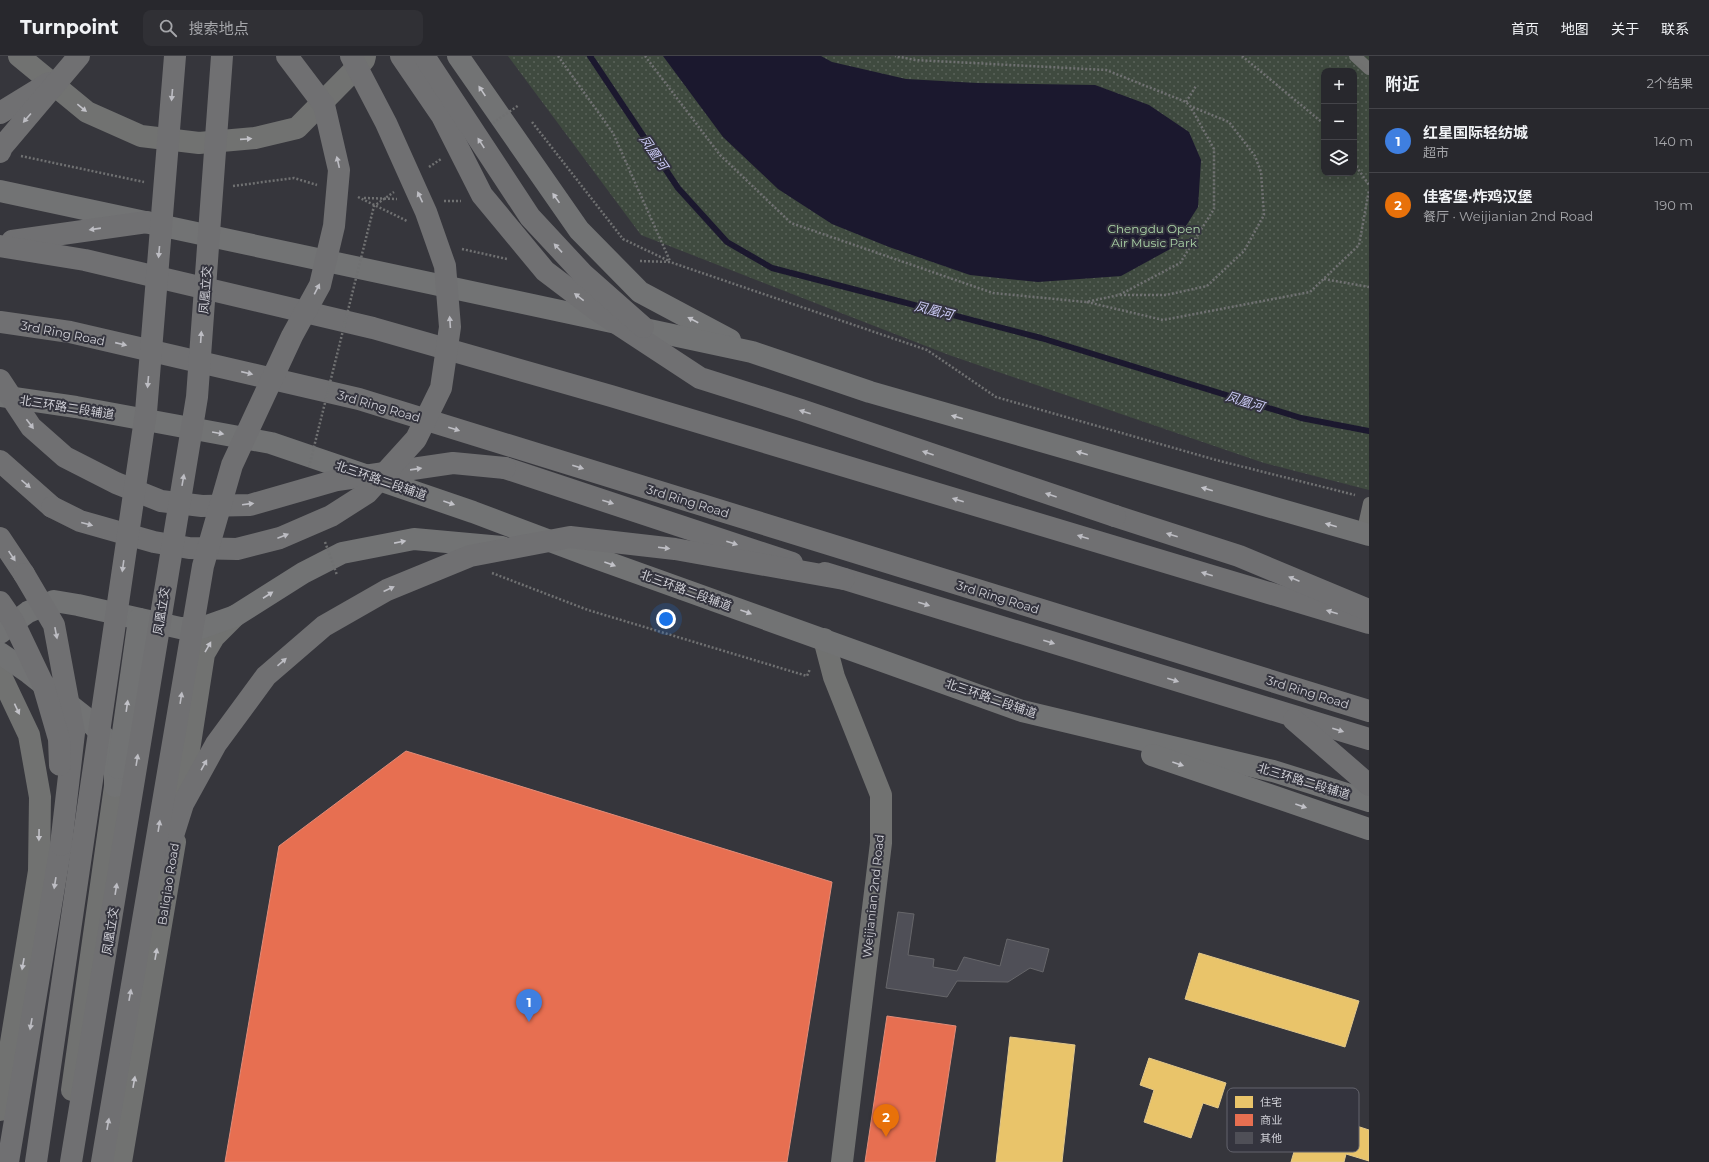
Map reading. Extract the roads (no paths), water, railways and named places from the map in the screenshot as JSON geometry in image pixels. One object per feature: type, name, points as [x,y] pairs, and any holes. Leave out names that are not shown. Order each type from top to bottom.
[{"type":"highway","points":[[36,1162],[146,412],[175,56]]},
{"type":"highway","name":"凤凰立交","points":[[71,1162],[197,397],[222,56]]},
{"type":"highway","points":[[102,1162],[203,566],[232,465],[292,336],[320,285],[334,226],[339,170],[324,105],[287,56]]},
{"type":"highway","points":[[0,461],[52,507],[80,521],[154,542],[189,548],[237,549],[280,538],[331,516],[367,492],[416,439],[441,388],[450,327],[444,266],[426,212],[386,123],[351,56]]},
{"type":"highway","points":[[401,56],[442,116],[482,195],[545,270],[595,309],[700,378],[801,410],[1115,516],[1239,556],[1369,610]]},
{"type":"highway","points":[[424,56],[530,217],[583,274],[700,378]]},
{"type":"highway","points":[[0,113],[74,63]]},
{"type":"highway","points":[[0,152],[2,147],[74,63]]},
{"type":"highway","points":[[0,244],[147,222]]},
{"type":"highway","points":[[0,244],[85,260],[373,328],[610,396],[1369,623]]},
{"type":"highway","name":"3rd Ring Road","points":[[0,322],[70,332],[359,399],[1369,711]]},
{"type":"highway","points":[[0,380],[31,427],[65,457],[116,483],[161,500],[202,506],[250,505],[337,480],[453,463],[505,468],[887,593],[1369,739]]},
{"type":"highway","points":[[141,932],[183,804],[216,744],[266,676],[324,626],[387,590],[470,556],[570,537],[675,549],[844,579]]},
{"type":"highway","points":[[0,538],[24,574],[54,625],[74,733],[61,845],[8,1162]]},
{"type":"highway","points":[[0,602],[12,621],[44,684],[59,739],[61,845]]},
{"type":"highway","points":[[1289,715],[1369,785]]},
{"type":"main road","points":[[458,56],[579,230],[640,292],[752,352]]},
{"type":"main road","points":[[0,191],[752,352],[870,392],[1366,535]]},
{"type":"main road","name":"北三环路二段辅道","points":[[0,396],[76,407],[271,443],[473,512],[590,556],[1022,711],[1273,771],[1369,801]]},
{"type":"main road","points":[[0,633],[28,612],[54,601],[180,628],[201,628],[235,616],[303,573],[342,553],[414,539],[590,556]]},
{"type":"main road","points":[[115,786],[139,619]]},
{"type":"main road","points":[[0,653],[29,673],[86,718],[107,740],[115,764],[115,786]]},
{"type":"main road","points":[[1022,711],[1369,829]]},
{"type":"street","points":[[19,56],[87,112],[141,136],[199,143],[255,138],[297,128],[364,60],[365,56]]},
{"type":"street","name":"Baliqiao Road","points":[[121,1162],[164,909],[204,654],[214,637],[235,616]]},
{"type":"street","name":"Weijianian 2nd Road","points":[[824,639],[834,677],[881,796],[881,843],[842,1162]]},
{"type":"street","points":[[0,674],[29,735],[40,798],[39,871],[0,1110]]},
{"type":"street","points":[[62,1162],[115,786]]},
{"type":"lane","points":[[1355,56],[1369,69]]},
{"type":"lane","points":[[1366,535],[1369,503]]},
{"type":"waterway","name":"凤凰河","points":[[590,56],[678,188],[727,242],[772,268],[1041,338],[1301,418],[1369,431]]},
{"type":"place","name":"红星国际轻纺城","points":[[529,1022]]},
{"type":"place","name":"佳客堡·炸鸡汉堡","points":[[886,1137]]},
{"type":"park label","name":"Chengdu Open Air Music Park","points":[[1154,235]]}]
